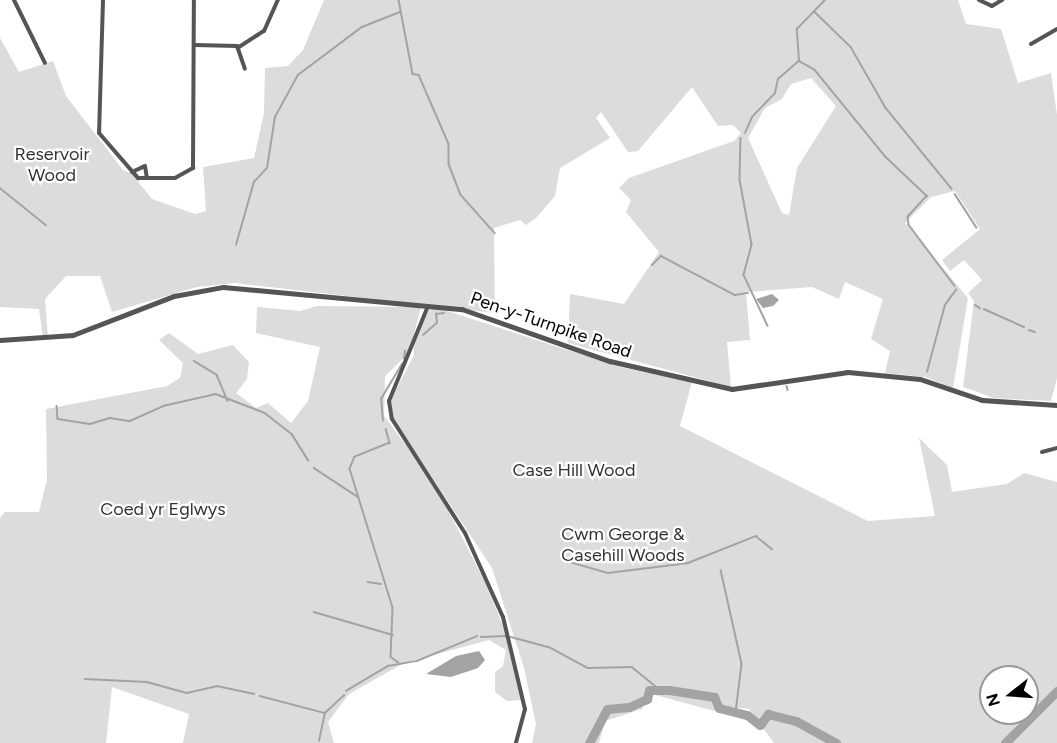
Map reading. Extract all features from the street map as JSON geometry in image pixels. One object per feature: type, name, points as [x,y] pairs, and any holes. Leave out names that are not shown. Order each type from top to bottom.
[{"type":"street","points":[[14,0],[45,63]]},
{"type":"street","points":[[104,0],[104,99],[95,121],[99,133],[132,171],[147,178],[175,178],[193,168],[194,0]]},
{"type":"street","points":[[194,45],[239,47],[264,31],[278,0]]},
{"type":"street","points":[[980,0],[992,6],[1002,0]]},
{"type":"street","points":[[1031,44],[1057,29]]},
{"type":"street","points":[[239,47],[245,69]]},
{"type":"street","points":[[132,171],[145,166],[147,178]]},
{"type":"street","name":"Pen-y-Turnpike Road","points":[[0,340],[73,335],[174,296],[223,287],[428,305],[482,314],[610,362],[732,389],[848,372],[920,380],[982,400],[1057,405]]},
{"type":"street","points":[[428,305],[389,401],[392,419],[465,533],[508,632],[525,709],[516,743]]},
{"type":"street","points":[[1042,452],[1057,448]]},
{"type":"green space","name":"Reservoir Wood","points":[[324,0],[958,0],[966,24],[1001,29],[1018,83],[1051,73],[1057,115],[1057,378],[1051,401],[994,398],[963,387],[974,301],[968,293],[982,280],[964,260],[950,271],[942,260],[980,229],[955,191],[931,197],[905,223],[968,298],[953,388],[925,377],[885,373],[890,351],[871,339],[883,299],[845,282],[839,299],[812,287],[746,292],[750,340],[727,342],[731,387],[568,343],[570,294],[624,304],[659,252],[626,212],[631,200],[619,188],[629,178],[734,141],[741,133],[733,125],[718,126],[692,87],[638,151],[628,152],[601,112],[596,118],[610,138],[560,168],[555,196],[536,218],[526,225],[520,220],[494,228],[495,313],[235,283],[197,287],[112,312],[100,276],[66,276],[45,299],[48,338],[43,339],[39,309],[0,307],[0,38],[19,72],[53,61],[66,96],[123,170],[131,173],[152,199],[195,214],[206,211],[203,167],[254,158],[264,113],[265,68],[288,66],[303,50]],"holes":[[[811,78],[836,106],[797,168],[789,215],[782,213],[748,138],[765,108],[782,99],[791,84]]]},
{"type":"green space","name":"Coed yr Eglwys","points":[[317,306],[421,307],[409,353],[385,376],[384,416],[433,481],[486,584],[511,646],[521,700],[507,701],[495,692],[495,672],[503,666],[506,650],[489,640],[404,663],[349,694],[328,722],[334,743],[183,743],[189,714],[112,687],[106,743],[0,743],[0,518],[5,512],[39,512],[47,479],[46,409],[167,386],[180,378],[183,363],[159,340],[169,333],[198,354],[233,345],[249,362],[247,379],[236,393],[256,408],[268,403],[291,423],[308,401],[320,347],[256,333],[257,307],[300,311]]},
{"type":"green space","name":"Case Hill Wood","points":[[438,308],[620,367],[692,382],[680,426],[868,521],[935,516],[919,438],[947,465],[952,492],[1007,484],[1024,473],[1057,482],[1057,743],[774,743],[749,709],[731,707],[729,715],[648,693],[642,709],[605,721],[599,743],[532,743],[536,724],[524,668],[492,568],[394,420],[390,401],[414,355],[413,342],[429,310]]},
{"type":"shaded area","points":[[772,294],[779,300],[773,306],[763,308],[756,299]]},
{"type":"shaded area","points":[[479,651],[485,660],[478,668],[451,677],[426,674],[456,656]]},
{"type":"waterway","points":[[399,0],[413,74],[419,75],[449,144],[449,164],[461,195],[495,233]]},
{"type":"waterway","points":[[745,133],[752,117],[775,93],[778,79],[799,61],[797,29],[825,0]]},
{"type":"waterway","points":[[236,245],[254,182],[267,168],[275,117],[298,75],[362,27],[400,12]]},
{"type":"waterway","points":[[815,12],[851,47],[886,108],[952,189]]},
{"type":"waterway","points":[[799,61],[815,70],[886,157],[927,196],[908,217],[909,225],[955,286]]},
{"type":"waterway","points":[[741,138],[740,180],[752,245],[744,275],[768,326]]},
{"type":"waterway","points":[[0,188],[46,225]]},
{"type":"waterway","points":[[955,194],[977,228]]},
{"type":"waterway","points":[[652,265],[661,256],[735,295],[748,293]]},
{"type":"waterway","points":[[927,372],[945,305],[956,290]]},
{"type":"waterway","points":[[975,305],[980,308]]},
{"type":"waterway","points":[[984,309],[1024,327]]},
{"type":"waterway","points":[[423,335],[437,323],[436,314],[444,313]]},
{"type":"waterway","points":[[1029,330],[1035,332]]},
{"type":"waterway","points":[[404,359],[405,351]]},
{"type":"waterway","points":[[194,361],[217,375],[228,401]]},
{"type":"waterway","points":[[383,421],[381,399],[402,364]]},
{"type":"waterway","points":[[787,386],[788,390]]},
{"type":"waterway","points":[[57,406],[58,419],[90,424],[110,418],[130,421],[163,406],[216,394],[265,413],[292,434],[308,460]]},
{"type":"waterway","points":[[386,429],[390,443],[355,457],[350,469],[393,608],[391,657],[398,662]]},
{"type":"waterway","points":[[314,468],[358,497]]},
{"type":"waterway","points":[[563,560],[608,573],[688,563],[756,536],[772,549]]},
{"type":"waterway","points":[[721,570],[742,664],[736,713]]},
{"type":"waterway","points":[[368,582],[381,584]]},
{"type":"waterway","points":[[314,612],[393,635]]},
{"type":"waterway","points":[[346,691],[388,666],[417,661],[477,636]]},
{"type":"waterway","points":[[481,637],[506,636]]},
{"type":"waterway","points":[[511,637],[549,647],[588,668],[632,667],[660,690]]},
{"type":"waterway","points":[[85,679],[147,682],[187,693],[217,686],[254,694]]},
{"type":"waterway","points":[[589,743],[607,709],[629,707],[647,699],[649,690],[669,690],[714,697],[719,708],[747,715],[760,725],[768,714],[796,721],[836,743]]},
{"type":"waterway","points":[[1005,743],[1057,691]]},
{"type":"waterway","points":[[319,741],[325,713],[344,695]]},
{"type":"waterway","points":[[260,696],[325,713]]},
{"type":"park label","name":"Cwm George & Casehill Woods","points":[[623,545]]}]
